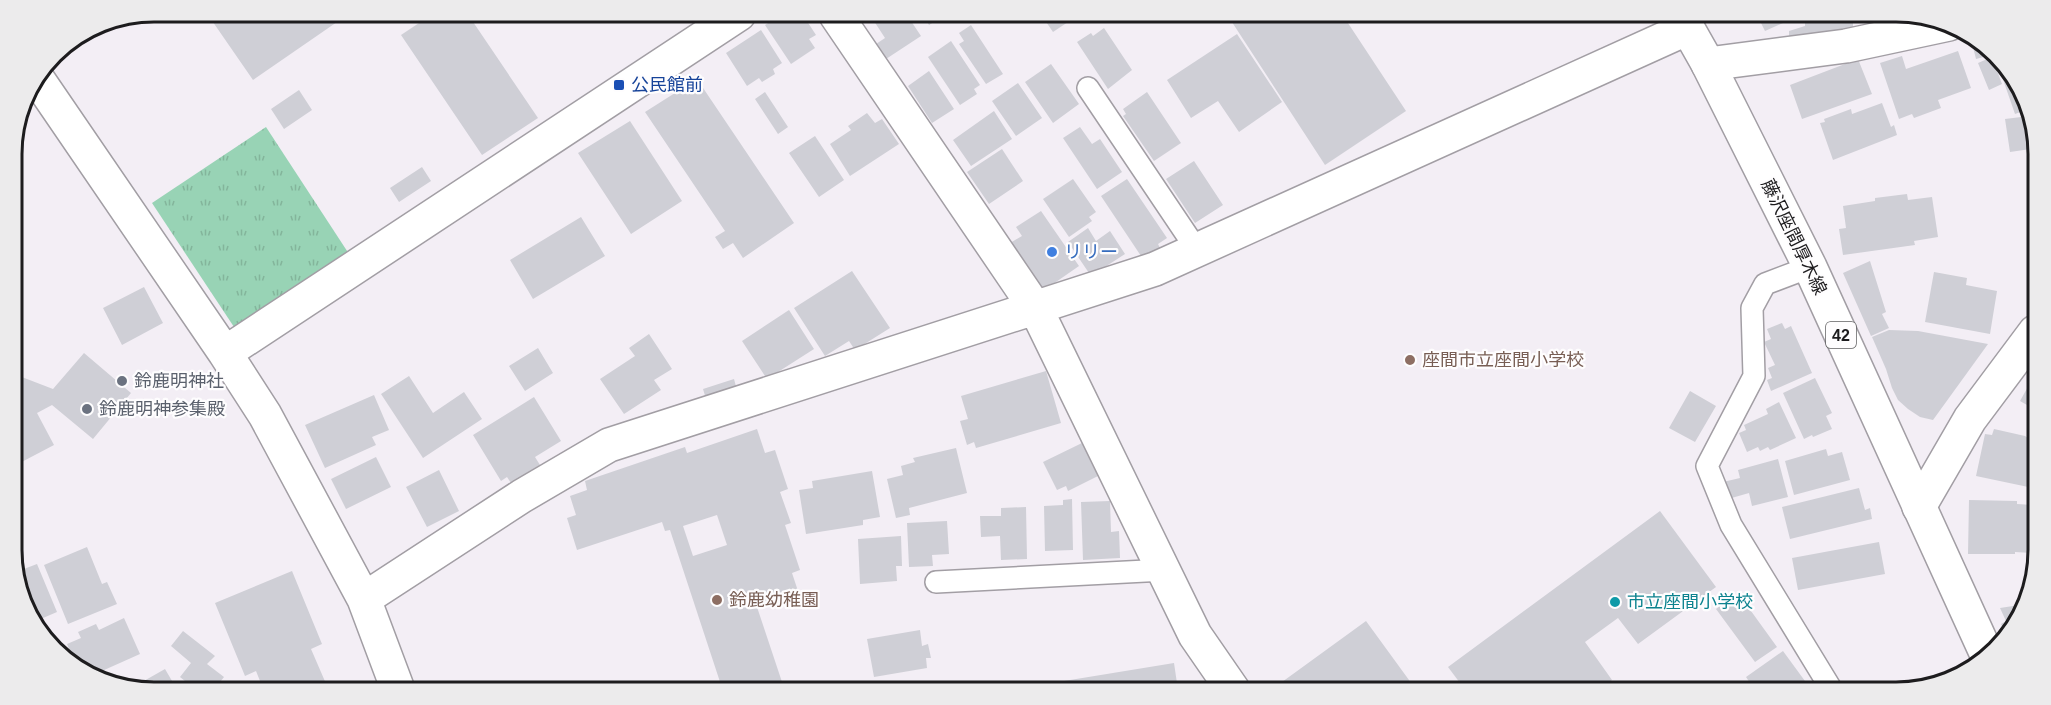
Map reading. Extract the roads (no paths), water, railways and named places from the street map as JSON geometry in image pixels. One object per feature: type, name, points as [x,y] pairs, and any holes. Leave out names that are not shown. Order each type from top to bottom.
[{"type":"street","points":[[225,353],[726,22]]},
{"type":"street","points":[[841,22],[1035,309],[1196,635],[1228,682]]},
{"type":"street","points":[[364,598],[522,496],[609,445],[1155,269],[1685,23]]},
{"type":"street","name":"藤沢座間厚木線","points":[[1685,23],[1810,267],[1984,649]]},
{"type":"street","points":[[1708,64],[1846,46],[1928,26]]},
{"type":"street","points":[[42,85],[225,353],[265,416],[364,598],[395,682]]},
{"type":"street","points":[[1919,507],[1971,419],[2028,342]]},
{"type":"lane","points":[[1088,88],[1197,250]]},
{"type":"lane","points":[[1810,267],[1765,284],[1752,308],[1754,376],[1707,466],[1731,525],[1827,682]]},
{"type":"lane","points":[[936,582],[1165,570]]},
{"type":"place","name":"公民館前","points":[[619,85]]},
{"type":"place","name":"リリー","points":[[1052,252]]},
{"type":"place","name":"座間市立座間小学校","points":[[1410,360]]},
{"type":"place","name":"鈴鹿明神社","points":[[122,381]]},
{"type":"place","name":"鈴鹿明神参集殿","points":[[87,409]]},
{"type":"place","name":"鈴鹿幼稚園","points":[[717,600]]},
{"type":"place","name":"市立座間小学校","points":[[1615,602]]}]
